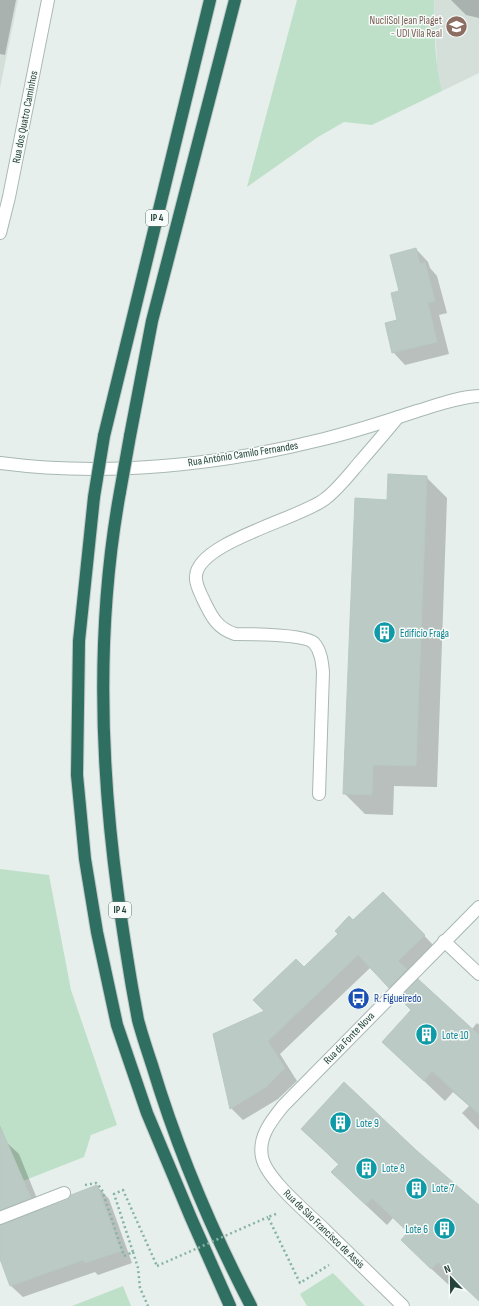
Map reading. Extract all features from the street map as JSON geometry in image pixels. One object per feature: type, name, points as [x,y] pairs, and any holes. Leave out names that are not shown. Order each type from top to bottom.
[{"type":"highway","name":"IP 4","points":[[210,0],[104,436],[94,497],[79,641],[77,775],[85,859],[96,932],[117,1025],[147,1113],[230,1306]]},
{"type":"highway","name":"IP 4","points":[[235,0],[152,321],[130,436],[115,520],[107,588],[103,693],[105,759],[111,840],[124,944],[138,1020],[165,1109],[205,1211],[251,1306]]},
{"type":"street","name":"Rua dos Quatro Caminhos","points":[[0,233],[48,0]]},
{"type":"street","name":"Rua António Camilo Fernandes","points":[[0,463],[68,469],[172,465],[216,459],[296,446],[452,401],[479,396]]},
{"type":"street","points":[[319,794],[323,678],[322,661],[317,648],[313,642],[297,637],[235,634],[226,631],[212,616],[198,586],[196,576],[198,568],[203,560],[224,545],[305,511],[324,500],[341,485],[398,417]]},
{"type":"street","name":"Rua da Fonte Nova","points":[[261,1142],[268,1125],[283,1106],[479,907]]},
{"type":"street","points":[[444,941],[479,974]]},
{"type":"street","name":"Rua de São Francisco de Assis","points":[[261,1142],[262,1158],[271,1175],[298,1204],[403,1306]]},
{"type":"street","points":[[0,1218],[64,1193]]},
{"type":"path","points":[[102,1190],[124,1256],[133,1252]]},
{"type":"path","points":[[148,1306],[140,1288],[138,1268],[114,1194],[124,1190],[157,1266],[268,1218],[300,1283],[348,1253]]},
{"type":"shaded area","points":[[0,0],[18,0],[0,88]]},
{"type":"shaded area","name":"NucliSol Jean Piaget - UDI Vila Real","points":[[434,0],[479,0],[479,73],[442,91],[438,78]]},
{"type":"green space","points":[[297,0],[434,0],[436,57],[442,91],[372,125],[344,122],[318,137],[247,187]]},
{"type":"green space","points":[[0,869],[49,875],[71,990],[117,1125],[91,1135],[84,1157],[0,1190]]},
{"type":"green space","points":[[333,1273],[365,1306],[307,1306],[300,1294]]},
{"type":"green space","points":[[123,1286],[131,1306],[72,1306]]},
{"type":"building","points":[[416,248],[420,264],[425,262],[435,301],[428,303],[437,342],[392,353],[385,323],[397,320],[391,293],[399,291],[390,255]]},
{"type":"building","points":[[388,474],[427,476],[416,766],[373,765],[372,795],[343,794],[355,498],[387,500]]},
{"type":"building","points":[[383,892],[425,935],[398,961],[407,969],[389,988],[358,955],[268,1041],[285,1068],[266,1087],[230,1109],[213,1034],[264,1011],[253,1000],[296,959],[304,967],[338,934],[335,931],[349,916],[353,920]]},
{"type":"building","name":"Lote 10","points":[[418,979],[479,1035],[479,1114],[432,1071],[424,1081],[382,1042],[411,1010],[399,998]]},
{"type":"building","points":[[344,1082],[416,1150],[479,1205],[479,1301],[438,1262],[431,1269],[401,1240],[408,1232],[372,1198],[366,1205],[331,1172],[339,1164],[301,1129]]},
{"type":"building","points":[[0,1126],[31,1198],[0,1210]]},
{"type":"building","points":[[97,1185],[121,1251],[85,1263],[83,1260],[10,1286],[0,1259],[0,1225],[67,1200],[71,1195]]},
{"type":"place","name":"NucliSol Jean Piaget - UDI Vila Real","points":[[457,26]]},
{"type":"place","name":"Edifício Fraga","points":[[385,633]]},
{"type":"place","name":"R. Figueiredo","points":[[358,998]]},
{"type":"place","name":"Lote 10","points":[[427,1035]]},
{"type":"place","name":"Lote 9","points":[[341,1123]]},
{"type":"place","name":"Lote 8","points":[[367,1168]]},
{"type":"place","name":"Lote 7","points":[[416,1188]]},
{"type":"place","name":"Lote 6","points":[[444,1229]]}]
